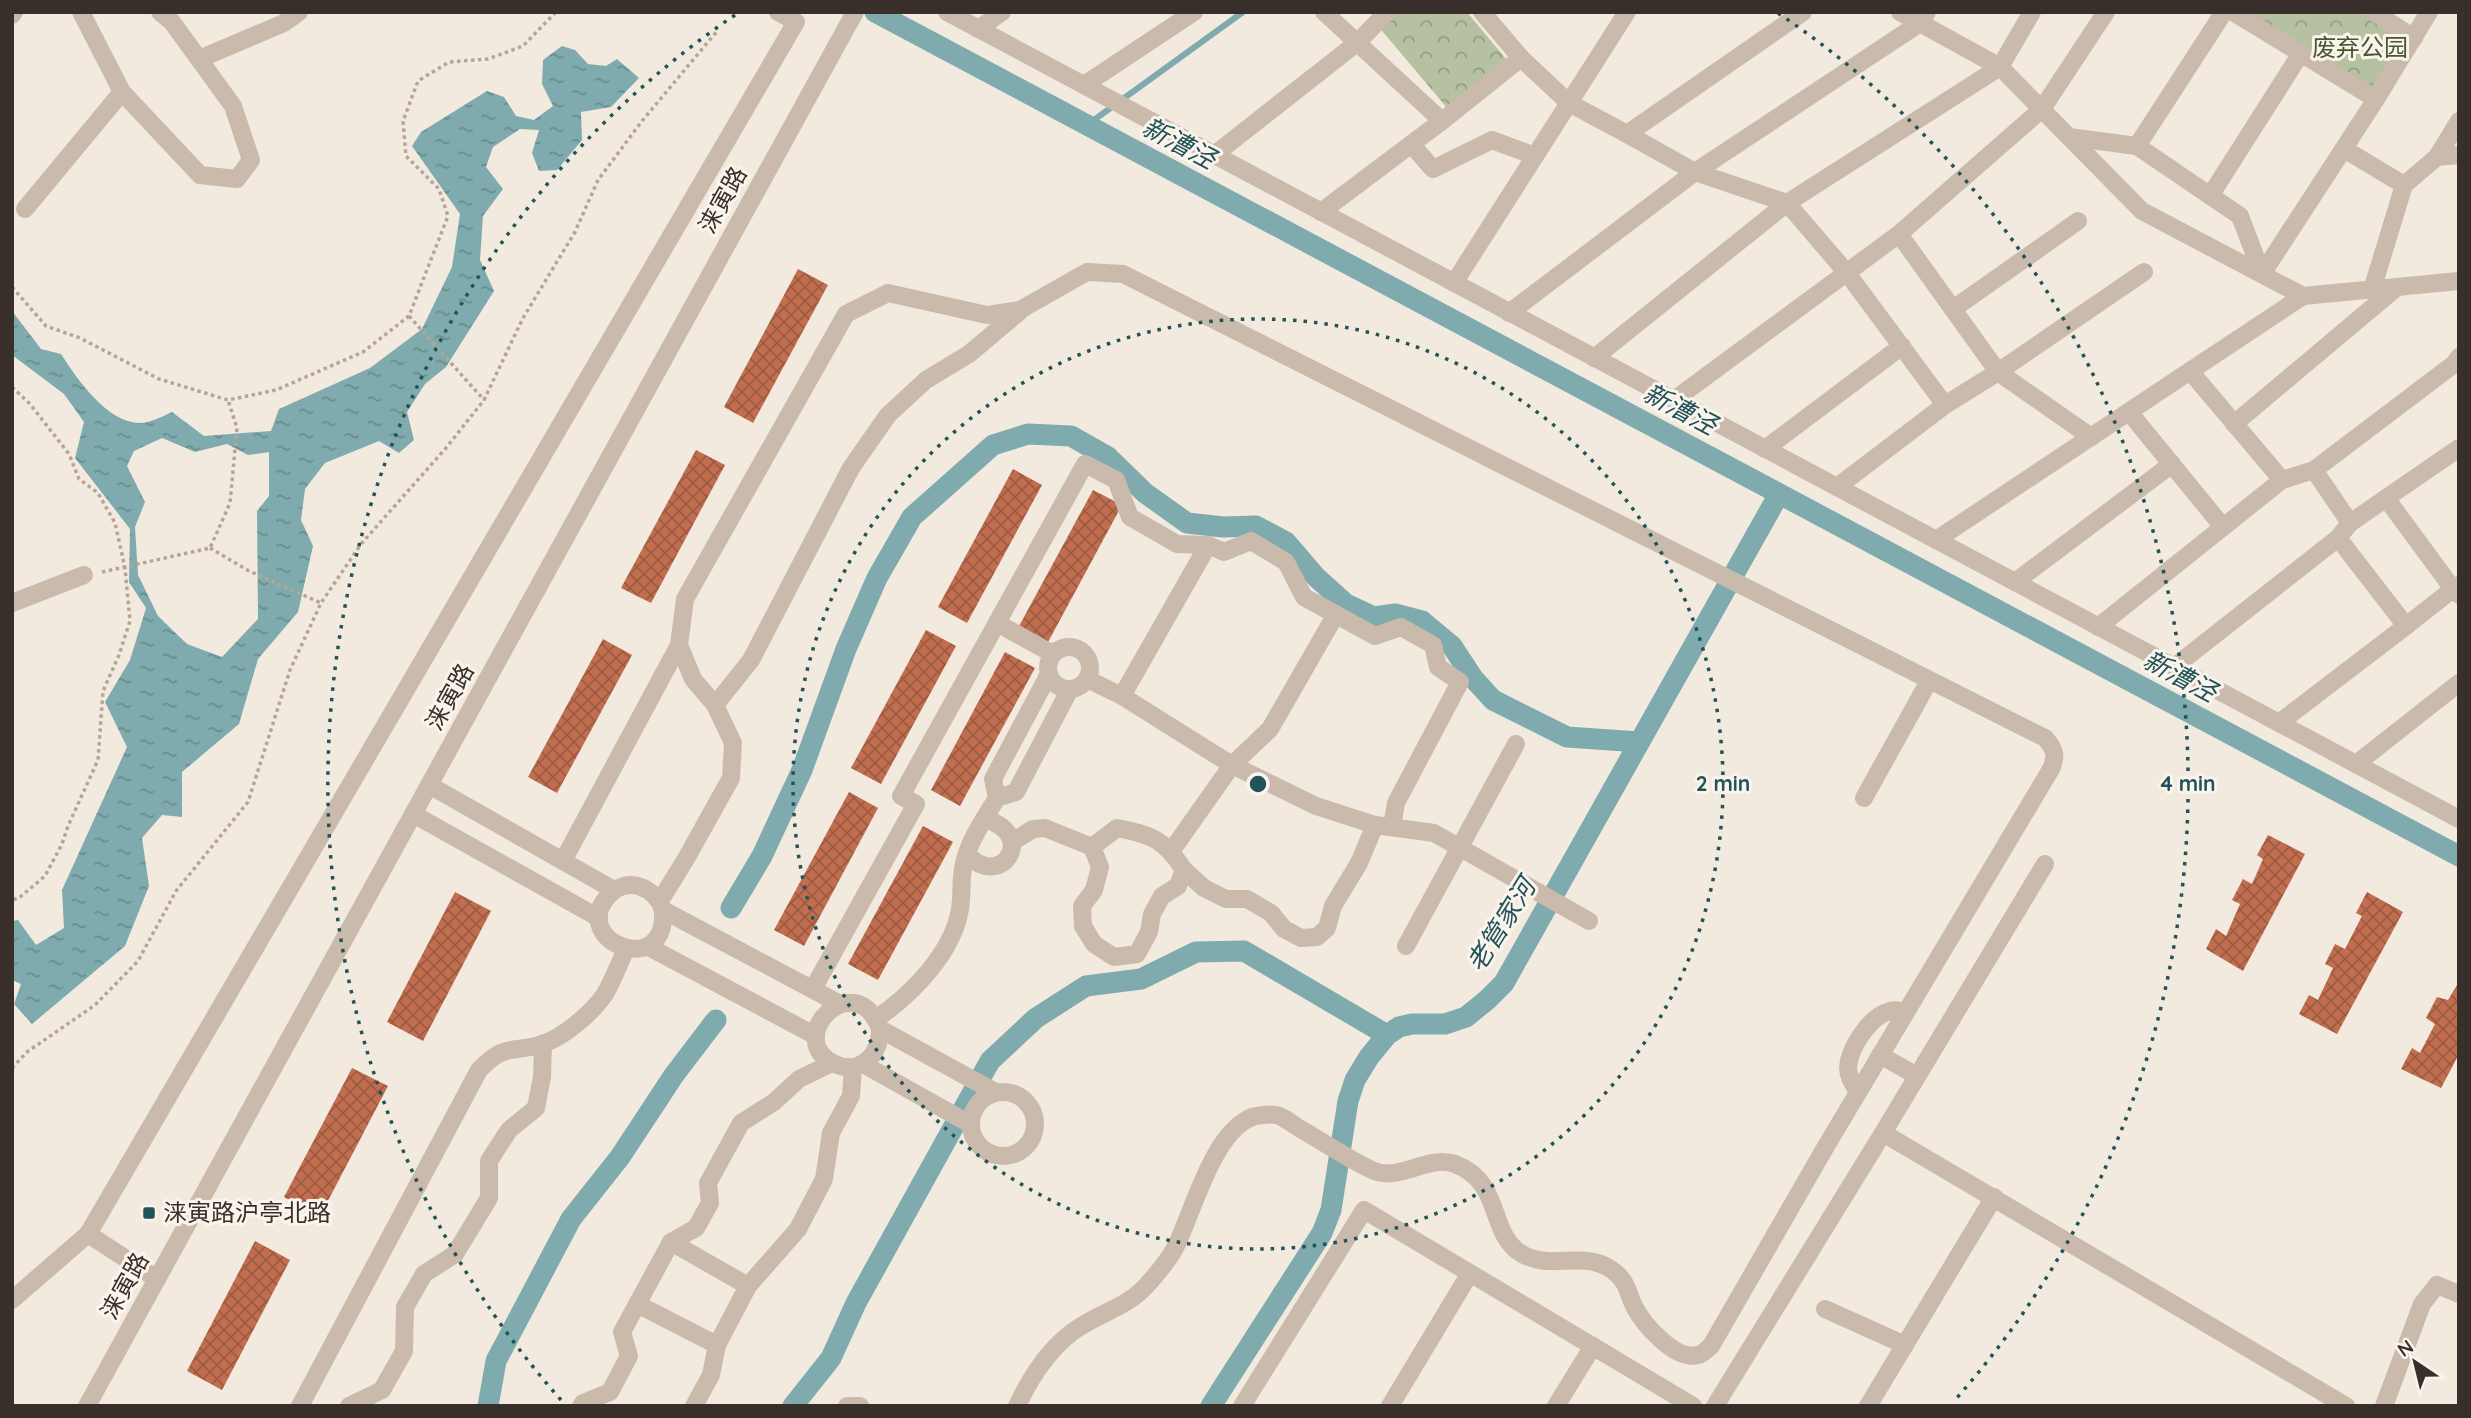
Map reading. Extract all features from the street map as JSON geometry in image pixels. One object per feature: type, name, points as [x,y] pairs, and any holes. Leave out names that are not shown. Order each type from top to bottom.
[{"type":"street","points":[[81,12],[122,92],[200,175],[237,179],[251,159],[233,106],[172,22],[160,12]]},
{"type":"street","points":[[199,59],[284,23],[299,12]]},
{"type":"street","points":[[12,1300],[88,1234],[796,22],[778,12]]},
{"type":"street","points":[[947,12],[2459,819]]},
{"type":"street","points":[[978,29],[1002,12]]},
{"type":"street","points":[[1084,85],[1194,12]]},
{"type":"street","points":[[1325,12],[1442,121]]},
{"type":"street","points":[[1214,155],[1358,42],[1367,20],[1387,12]]},
{"type":"street","points":[[1482,12],[1521,58],[1569,103],[1695,172],[1787,203],[1847,273],[1945,405]]},
{"type":"street","points":[[1454,283],[1627,12]]},
{"type":"street","points":[[1627,134],[1803,12]]},
{"type":"street","points":[[1900,12],[1923,18],[2000,67],[2143,211],[2303,296]]},
{"type":"street","points":[[1594,358],[1787,203],[2000,67],[2032,12]]},
{"type":"street","points":[[1674,400],[1899,233],[2042,109],[2106,12]]},
{"type":"street","points":[[2137,146],[2224,12]]},
{"type":"street","points":[[2233,12],[2376,99]]},
{"type":"street","points":[[2374,12],[2414,38]]},
{"type":"street","points":[[2262,274],[2429,12]]},
{"type":"street","points":[[1510,313],[1695,172],[1923,18]]},
{"type":"street","name":"涞寅路","points":[[88,1406],[851,19]]},
{"type":"street","points":[[2210,196],[2301,53]]},
{"type":"street","points":[[1321,212],[1521,58]]},
{"type":"street","points":[[25,209],[122,92]]},
{"type":"street","points":[[2372,290],[2404,185],[2437,157],[2459,121]]},
{"type":"street","points":[[2069,136],[2137,146],[2239,216],[2262,274]]},
{"type":"street","points":[[1411,144],[1433,169],[1492,140],[1535,156]]},
{"type":"street","points":[[2344,149],[2404,185]]},
{"type":"street","points":[[2437,157],[2459,155]]},
{"type":"street","points":[[1953,309],[2078,221]]},
{"type":"street","points":[[1899,233],[1998,372],[2091,437]]},
{"type":"street","points":[[715,705],[751,660],[851,468],[888,415],[926,380],[969,354],[1020,310],[1087,272],[1123,274],[2045,738],[2053,748],[2056,759],[1711,1346],[1699,1355],[1686,1356],[1667,1345],[1647,1326],[1633,1305],[1627,1285],[1606,1266],[1583,1260],[1538,1261],[1515,1248],[1502,1232],[1496,1208],[1488,1192],[1465,1170],[1453,1163],[1439,1162],[1386,1174],[1356,1162],[1277,1115],[1252,1116],[1229,1132],[1216,1155],[1174,1251],[1144,1289],[1114,1310],[1081,1325],[1055,1348],[1031,1376],[1017,1406]]},
{"type":"street","points":[[1837,487],[1945,405],[2144,272]]},
{"type":"street","points":[[1936,540],[2303,296],[2459,281]]},
{"type":"street","points":[[2234,424],[2397,287]]},
{"type":"street","points":[[564,861],[679,645],[685,599],[846,314],[888,293],[987,315],[1020,310]]},
{"type":"street","points":[[1765,449],[1902,346]]},
{"type":"street","points":[[2098,627],[2282,480],[2314,470],[2457,363]]},
{"type":"street","points":[[2190,371],[2282,480]]},
{"type":"street","points":[[2129,412],[2223,527]]},
{"type":"street","points":[[2174,667],[2338,538],[2350,523],[2459,448]]},
{"type":"street","points":[[813,989],[916,804],[901,796],[1085,464],[1116,480],[1130,517],[1177,544],[1208,545],[1224,552],[1251,541],[1286,562],[1304,597],[1375,636],[1401,628],[1433,645],[1438,667],[1460,682],[1383,826],[1333,906],[1328,928],[1317,937],[1301,938],[1284,929],[1271,913],[1247,899],[1226,899],[1203,888],[1184,870],[1172,850],[1148,835],[1117,828],[1092,847]]},
{"type":"street","points":[[2015,582],[2172,464]]},
{"type":"street","points":[[2314,470],[2350,523]]},
{"type":"street","points":[[2279,723],[2406,625],[2457,590],[2386,498]]},
{"type":"street","points":[[2338,538],[2406,625]]},
{"type":"street","points":[[1122,695],[1208,545]]},
{"type":"street","points":[[12,603],[84,575]]},
{"type":"street","points":[[1172,850],[1232,765],[1270,729],[1336,614]]},
{"type":"street","points":[[997,623],[1054,654]]},
{"type":"street","points":[[679,645],[693,680],[715,705],[733,743],[731,778],[662,906],[664,921],[661,931],[647,946],[626,949],[607,938],[601,929],[599,918],[606,898],[614,890],[634,885],[644,887],[653,893],[662,906],[840,1004]]},
{"type":"street","points":[[1065,648],[1072,648],[1084,654],[1090,666],[1083,684],[1070,689],[1056,685],[1048,667],[1054,654],[1065,648]]},
{"type":"street","points":[[995,1092],[985,1096],[977,1104],[970,1124],[978,1144],[987,1152],[1008,1156],[1026,1146],[1035,1127],[1031,1107],[1016,1094],[995,1092],[963,1075],[878,1024],[861,1005],[840,1004],[822,1016],[817,1025],[818,1047],[832,1063],[842,1067],[858,1065],[878,1049],[878,1024],[925,977],[951,937],[960,910],[960,881],[967,854],[997,798],[993,779],[1049,674]]},
{"type":"street","points":[[1087,679],[1122,695],[1232,765],[1315,806],[1383,826],[1434,833],[1590,921]]},
{"type":"street","points":[[1864,798],[1929,681]]},
{"type":"street","points":[[2356,764],[2459,683]]},
{"type":"street","points":[[997,798],[1016,792],[1070,689]]},
{"type":"street","points":[[1029,711],[1052,723]]},
{"type":"street","points":[[1406,946],[1516,744]]},
{"type":"street","points":[[429,785],[614,890]]},
{"type":"street","points":[[413,814],[599,918]]},
{"type":"street","points":[[967,854],[976,864],[988,867],[1000,864],[1010,854],[1012,842],[1007,830],[998,823],[985,819]]},
{"type":"street","points":[[1012,842],[1032,830],[1045,828],[1092,847],[1100,867],[1094,890],[1082,906],[1083,926],[1094,944],[1114,957],[1137,954],[1149,932],[1152,914],[1162,896],[1178,886],[1184,870]]},
{"type":"street","points":[[1715,1406],[2045,864]]},
{"type":"street","points":[[647,946],[816,1036]]},
{"type":"street","points":[[300,1406],[479,1070],[492,1056],[509,1049],[543,1044],[588,1014],[605,993],[626,949]]},
{"type":"street","points":[[1858,1092],[1850,1080],[1848,1066],[1856,1043],[1875,1018],[1890,1010],[1906,1012]]},
{"type":"street","points":[[349,1406],[382,1390],[404,1351],[404,1307],[424,1274],[455,1254],[489,1198],[489,1161],[509,1130],[536,1108],[542,1077],[543,1044]]},
{"type":"street","points":[[1881,1055],[1917,1076]]},
{"type":"street","points":[[581,1406],[610,1392],[629,1356],[622,1332],[670,1242],[696,1228],[710,1203],[708,1182],[741,1123],[774,1102],[799,1079],[832,1063]]},
{"type":"street","points":[[858,1065],[970,1124]]},
{"type":"street","points":[[694,1406],[711,1375],[717,1345],[748,1286],[798,1229],[824,1179],[831,1133],[851,1096],[858,1065]]},
{"type":"street","points":[[1883,1133],[2341,1405]]},
{"type":"street","points":[[1868,1406],[1994,1197]]},
{"type":"street","points":[[1242,1406],[1364,1210],[1692,1406]]},
{"type":"street","points":[[88,1234],[157,1279]]},
{"type":"street","points":[[670,1242],[748,1286]]},
{"type":"street","points":[[1390,1406],[1470,1273]]},
{"type":"street","points":[[2384,1406],[2422,1304],[2437,1285],[2459,1294]]},
{"type":"street","points":[[637,1304],[717,1345]]},
{"type":"street","points":[[1825,1309],[1905,1345]]},
{"type":"street","points":[[1556,1406],[1593,1346]]},
{"type":"street","points":[[847,1406],[860,1406]]},
{"type":"path","points":[[12,287],[46,326],[80,338],[159,379],[228,400],[276,390],[363,352],[409,316],[448,216],[439,189],[406,156],[402,121],[418,81],[449,62],[488,60],[523,46],[556,12]]},
{"type":"path","points":[[12,1068],[26,1052],[95,1005],[138,961],[176,891],[248,802],[290,670],[321,603],[362,544],[484,400],[523,318],[575,232],[598,180],[642,121],[718,30]]},
{"type":"path","points":[[409,316],[484,400]]},
{"type":"path","points":[[12,387],[30,404],[69,454],[79,479],[98,493],[115,523],[125,568],[130,621],[120,656],[103,691],[99,760],[45,876],[19,898],[12,900]]},
{"type":"path","points":[[210,548],[230,503],[237,428],[228,400]]},
{"type":"path","points":[[84,575],[210,548],[249,571],[321,603]]},
{"type":"green space","points":[[1379,12],[1467,12],[1506,59],[1448,109],[1372,19]]},
{"type":"green space","name":"废弃公园","points":[[2246,12],[2361,12],[2403,39],[2370,91]]},
{"type":"water","points":[[562,46],[575,50],[588,64],[606,66],[617,59],[639,78],[611,107],[581,112],[582,140],[557,170],[539,171],[532,153],[539,130],[520,129],[493,147],[486,167],[503,189],[483,216],[480,260],[494,291],[446,367],[425,384],[407,412],[414,440],[399,453],[379,441],[325,463],[305,489],[301,520],[313,546],[298,612],[258,659],[239,724],[182,772],[182,817],[162,815],[142,838],[149,886],[125,946],[32,1024],[14,1004],[21,984],[12,980],[12,921],[18,920],[36,945],[64,928],[62,890],[127,747],[105,702],[130,660],[146,608],[129,582],[130,529],[75,458],[84,422],[64,394],[12,355],[12,311],[41,349],[61,354],[95,398],[117,416],[141,423],[172,412],[204,436],[271,431],[279,409],[370,368],[422,329],[452,267],[460,214],[412,146],[421,132],[487,91],[504,97],[516,116],[534,120],[553,106],[542,84],[543,60]],"holes":[[[162,438],[195,452],[227,444],[248,455],[269,452],[269,496],[257,511],[258,619],[222,657],[187,644],[158,616],[138,575],[135,527],[145,502],[127,466],[134,451]]]},
{"type":"building","points":[[798,269],[828,285],[753,423],[724,407]]},
{"type":"building","points":[[696,450],[725,465],[651,603],[621,588]]},
{"type":"building","points":[[1013,469],[1042,485],[967,623],[938,607]]},
{"type":"building","points":[[1093,490],[1122,505],[1047,644],[1018,628]]},
{"type":"building","points":[[926,630],[956,646],[881,784],[851,768]]},
{"type":"building","points":[[603,639],[632,655],[557,793],[528,777]]},
{"type":"building","points":[[1005,652],[1035,668],[960,806],[931,790]]},
{"type":"building","points":[[849,792],[878,808],[804,946],[774,930]]},
{"type":"building","points":[[923,826],[953,842],[878,980],[848,964]]},
{"type":"building","points":[[2268,835],[2305,854],[2243,971],[2206,949],[2216,929],[2226,936],[2240,904],[2232,900],[2243,879],[2252,884],[2263,859],[2257,855]]},
{"type":"building","points":[[455,892],[491,911],[423,1041],[387,1022]]},
{"type":"building","points":[[2367,892],[2403,912],[2337,1034],[2299,1014],[2309,995],[2318,1000],[2333,968],[2325,964],[2335,944],[2345,949],[2362,916],[2356,913]]},
{"type":"building","points":[[2459,982],[2459,1054],[2441,1088],[2401,1069],[2412,1048],[2420,1053],[2435,1024],[2426,1018],[2437,997],[2448,1000]]},
{"type":"building","points":[[352,1068],[388,1086],[320,1216],[284,1197]]},
{"type":"building","points":[[255,1241],[290,1260],[222,1390],[187,1371]]},
{"type":"waterway","name":"新漕泾","points":[[875,12],[2459,856]]},
{"type":"waterway","points":[[1087,125],[1243,12]]},
{"type":"waterway","points":[[731,908],[762,856],[802,770],[846,649],[877,578],[912,517],[993,445],[1028,434],[1071,436],[1108,457],[1145,493],[1187,523],[1223,527],[1256,526],[1286,542],[1316,577],[1346,604],[1374,617],[1395,614],[1422,621],[1452,646],[1473,678],[1493,700],[1567,737],[1639,742]]},
{"type":"waterway","name":"老管家河","points":[[1211,1406],[1322,1233],[1331,1210],[1348,1101],[1355,1080],[1369,1057],[1387,1035],[1399,1027],[1412,1024],[1445,1024],[1466,1017],[1504,983],[1779,494]]},
{"type":"waterway","points":[[793,1406],[831,1358],[856,1303],[990,1061],[1036,1018],[1086,986],[1141,979],[1196,952],[1244,951],[1387,1035]]},
{"type":"waterway","points":[[488,1406],[496,1361],[571,1219],[620,1157],[674,1075],[716,1020]]},
{"type":"place","name":"涞寅路沪亭北路","points":[[149,1213]]}]
